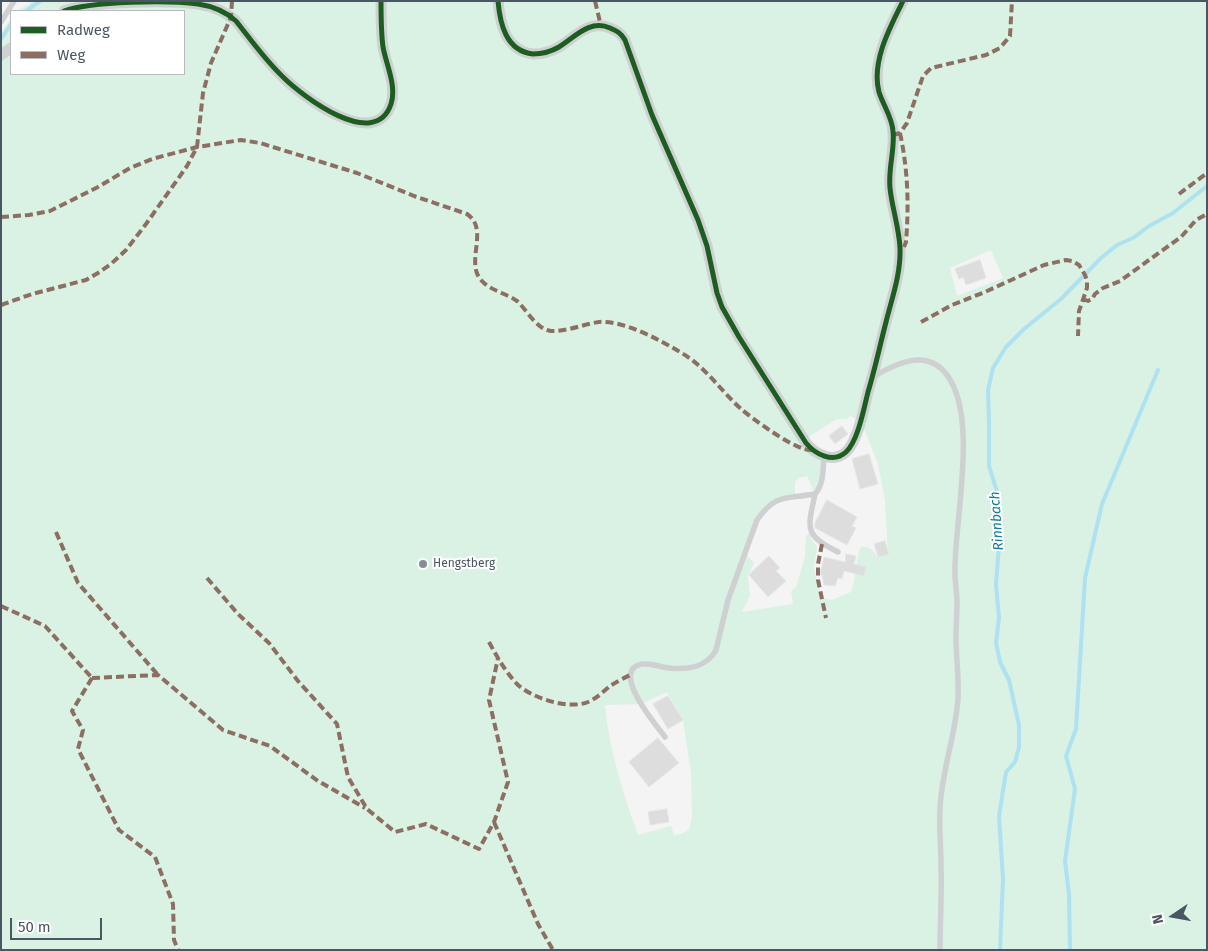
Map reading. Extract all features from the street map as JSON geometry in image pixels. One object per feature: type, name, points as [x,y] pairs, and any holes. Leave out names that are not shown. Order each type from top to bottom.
[{"type":"street","points":[[67,10],[91,3],[184,2],[200,4],[221,11],[236,21],[281,76],[298,91],[330,111],[351,121],[368,123],[376,121],[386,112],[391,104],[392,95],[383,47],[381,1]]},
{"type":"street","points":[[498,1],[500,17],[508,40],[516,48],[526,52],[536,54],[558,48],[584,29],[592,26],[608,27],[620,33],[625,40],[663,142],[698,220],[707,246],[717,293],[722,307],[806,443],[812,450],[824,456],[845,453],[854,439],[873,378],[899,267],[900,248],[890,187],[893,130],[879,92],[877,80],[879,61],[885,41],[902,1]]},
{"type":"lane","points":[[1,22],[14,1]]},
{"type":"lane","points":[[873,378],[900,362],[922,360],[932,362],[946,374],[951,382],[959,400],[961,416],[963,451],[954,574],[957,602],[958,698],[941,792],[940,950]]},
{"type":"lane","points":[[824,456],[820,489],[815,494],[810,531],[822,544],[838,552]]},
{"type":"lane","points":[[664,737],[634,692],[630,682],[630,675],[634,668],[644,664],[684,668],[706,663],[716,650],[728,600],[757,520],[765,509],[776,500],[788,496],[815,494]]},
{"type":"green space","points":[[31,1],[1207,1],[1207,950],[1,950],[1,33],[10,20],[10,75],[185,75],[185,10],[19,10],[26,5],[28,6]],"holes":[[[991,250],[1003,278],[957,296],[950,268]],[[851,416],[863,426],[878,464],[885,500],[888,553],[878,557],[872,550],[865,547],[860,548],[851,592],[832,600],[820,597],[814,568],[817,546],[811,539],[811,531],[806,536],[805,557],[796,587],[791,591],[793,604],[742,612],[750,596],[748,576],[754,563],[744,552],[765,509],[795,496],[795,482],[799,478],[807,476],[815,494],[822,478],[824,456],[804,440],[837,419],[846,419]],[[667,692],[683,720],[691,774],[692,816],[689,830],[681,834],[674,835],[671,826],[638,835],[613,755],[605,705],[641,704]]]},
{"type":"building","points":[[980,260],[986,278],[966,285],[963,277],[959,279],[955,269]]},
{"type":"building","points":[[842,426],[848,434],[835,444],[829,436]]},
{"type":"building","points":[[869,454],[878,484],[860,489],[852,459]]},
{"type":"building","points":[[827,500],[857,517],[852,526],[856,528],[847,545],[815,528],[815,523]]},
{"type":"building","points":[[885,541],[889,554],[878,557],[874,544]]},
{"type":"building","points":[[846,554],[856,556],[854,564],[866,567],[864,576],[844,571],[842,579],[838,578],[835,586],[824,585],[822,575],[820,574],[824,557],[845,562]]},
{"type":"building","points":[[769,556],[780,568],[776,571],[786,581],[768,597],[749,575]]},
{"type":"building","points":[[668,696],[683,720],[668,729],[653,704]]},
{"type":"building","points":[[658,738],[679,763],[649,787],[629,762]]},
{"type":"building","points":[[667,809],[669,822],[650,825],[648,812]]},
{"type":"waterway","points":[[27,10],[40,1]]},
{"type":"waterway","points":[[1,39],[10,26]]},
{"type":"waterway","name":"Rinnbach","points":[[1000,950],[1003,879],[999,816],[1006,772],[1015,762],[1019,747],[1019,725],[1009,680],[1000,662],[996,643],[999,618],[996,584],[1000,533],[999,498],[989,466],[988,390],[993,368],[1006,347],[1024,329],[1061,299],[1101,258],[1117,245],[1133,238],[1149,226],[1173,213],[1207,186]]},
{"type":"waterway","points":[[1070,950],[1069,894],[1065,861],[1075,789],[1066,756],[1076,729],[1085,578],[1102,504],[1158,370]]},
{"type":"marked path","points":[[1,305],[32,294],[86,280],[111,264],[126,250],[146,224],[187,166],[197,147],[203,93],[211,63],[231,17],[232,1]]},
{"type":"marked path","points":[[595,1],[601,26]]},
{"type":"marked path","points":[[893,135],[900,133],[907,123],[923,76],[931,68],[986,55],[1000,48],[1010,36],[1012,1]]},
{"type":"marked path","points":[[900,133],[905,160],[908,201],[906,242],[904,247]]},
{"type":"marked path","points":[[1,217],[50,211],[98,187],[130,168],[152,159],[197,147],[241,140],[260,143],[357,173],[414,196],[467,214],[474,221],[477,229],[475,267],[478,276],[488,286],[517,301],[541,327],[546,330],[556,331],[599,322],[609,322],[630,327],[689,358],[705,371],[733,402],[765,427],[796,446],[812,450]]},
{"type":"marked path","points":[[1179,194],[1207,173]]},
{"type":"marked path","points":[[1083,299],[1088,301],[1103,288],[1120,281],[1181,237],[1196,220],[1207,214]]},
{"type":"marked path","points":[[921,322],[952,305],[1044,265],[1066,260],[1079,265],[1087,281],[1087,288],[1079,311],[1078,336]]},
{"type":"marked path","points":[[56,532],[78,583],[158,675]]},
{"type":"marked path","points":[[822,544],[818,564],[818,580],[826,618]]},
{"type":"marked path","points":[[207,578],[238,614],[269,643],[298,681],[337,724],[348,777],[367,809],[395,832],[426,824],[479,849],[494,822],[508,782],[489,700],[498,658]]},
{"type":"marked path","points":[[1,606],[45,626],[92,678]]},
{"type":"marked path","points":[[489,642],[517,684],[531,694],[561,704],[571,705],[588,702],[610,686],[630,675]]},
{"type":"marked path","points":[[92,678],[158,675],[223,730],[270,746],[318,781],[365,808]]},
{"type":"marked path","points":[[92,678],[72,711],[83,730],[78,749],[119,830],[155,857],[173,904],[174,940],[178,950]]},
{"type":"marked path","points":[[494,822],[538,924],[553,950]]},
{"type":"cycle path","points":[[68,10],[111,3],[150,2],[198,4],[214,8],[236,21],[258,50],[292,86],[321,107],[338,116],[355,122],[370,123],[383,117],[393,97],[392,83],[383,47],[381,1]]},
{"type":"cycle path","points":[[498,1],[506,35],[516,48],[524,52],[536,54],[553,50],[583,30],[596,26],[603,26],[619,32],[625,40],[652,115],[698,220],[707,246],[717,293],[722,307],[806,443],[819,454],[830,457],[841,456],[854,440],[873,375],[898,276],[900,248],[890,181],[893,131],[877,81],[883,45],[903,1]]},
{"type":"place","name":"Hengstberg","points":[[423,564]]}]
